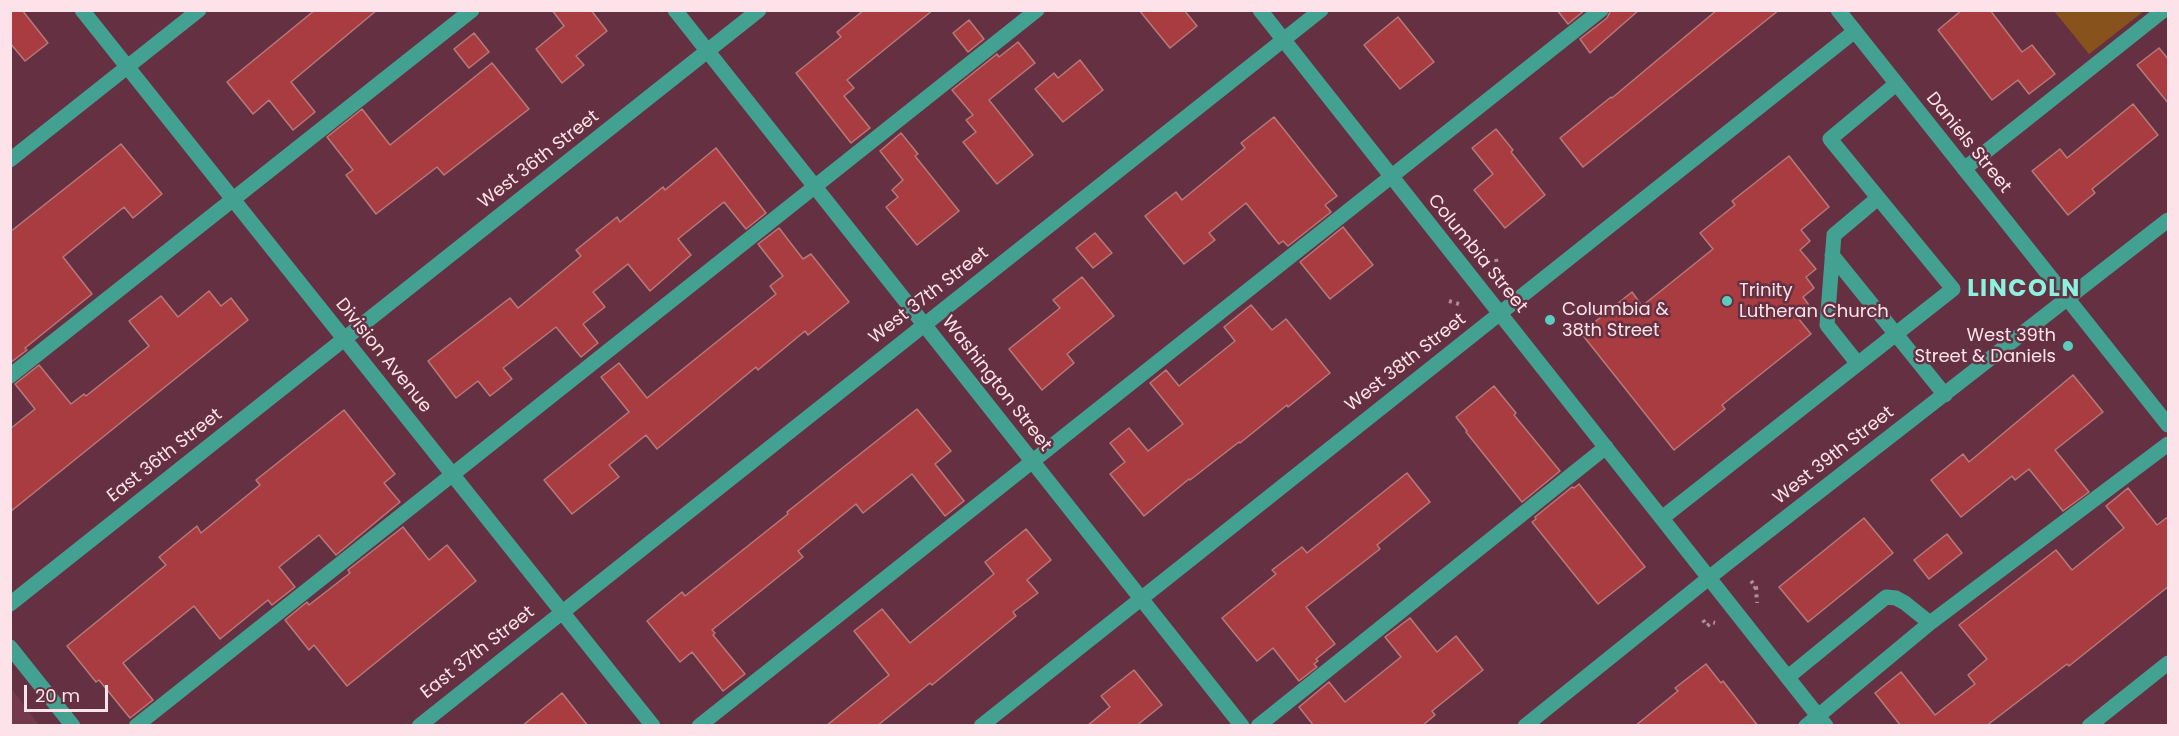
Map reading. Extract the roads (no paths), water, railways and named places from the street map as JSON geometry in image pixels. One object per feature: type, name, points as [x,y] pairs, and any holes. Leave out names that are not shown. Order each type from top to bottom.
[{"type":"street","name":"Division Avenue","points":[[82,10],[653,726]]},
{"type":"street","points":[[10,160],[199,10]]},
{"type":"street","points":[[10,376],[472,10]]},
{"type":"street","name":"Washington Street","points":[[675,10],[1242,726]]},
{"type":"street","name":"West 36th Street","points":[[344,339],[759,10]]},
{"type":"street","points":[[136,726],[1037,10]]},
{"type":"street","name":"Columbia Street","points":[[1260,10],[1788,676],[1817,722]]},
{"type":"street","name":"West 37th Street","points":[[562,612],[1321,10]]},
{"type":"street","points":[[699,726],[1601,10]]},
{"type":"street","name":"Daniels Street","points":[[1838,10],[2169,425]]},
{"type":"street","points":[[1964,169],[2164,10]]},
{"type":"street","name":"West 38th Street","points":[[981,726],[1855,31]]},
{"type":"street","points":[[1662,518],[1953,289],[1830,139],[1896,84]]},
{"type":"street","points":[[1858,364],[1827,325],[1834,236],[1878,198]]},
{"type":"street","name":"West 39th Street","points":[[1525,726],[1710,578],[2169,220]]},
{"type":"street","points":[[1832,255],[1946,394]]},
{"type":"street","name":"East 36th Street","points":[[10,604],[344,339]]},
{"type":"street","points":[[1817,722],[1930,623],[2169,444]]},
{"type":"street","points":[[1258,726],[1606,447]]},
{"type":"street","points":[[1788,676],[1886,597],[1889,596],[1905,603],[1930,623]]},
{"type":"street","name":"East 37th Street","points":[[419,726],[562,612]]},
{"type":"street","points":[[10,647],[73,726]]},
{"type":"street","points":[[2089,726],[2169,663]]},
{"type":"place","name":"Trinity Lutheran Church","points":[[1727,301]]},
{"type":"place","name":"Columbia & 38th Street","points":[[1550,320]]},
{"type":"place","name":"West 39th Street & Daniels","points":[[2068,346]]},
{"type":"district","name":"LINCOLN","points":[[2024,290]]}]
